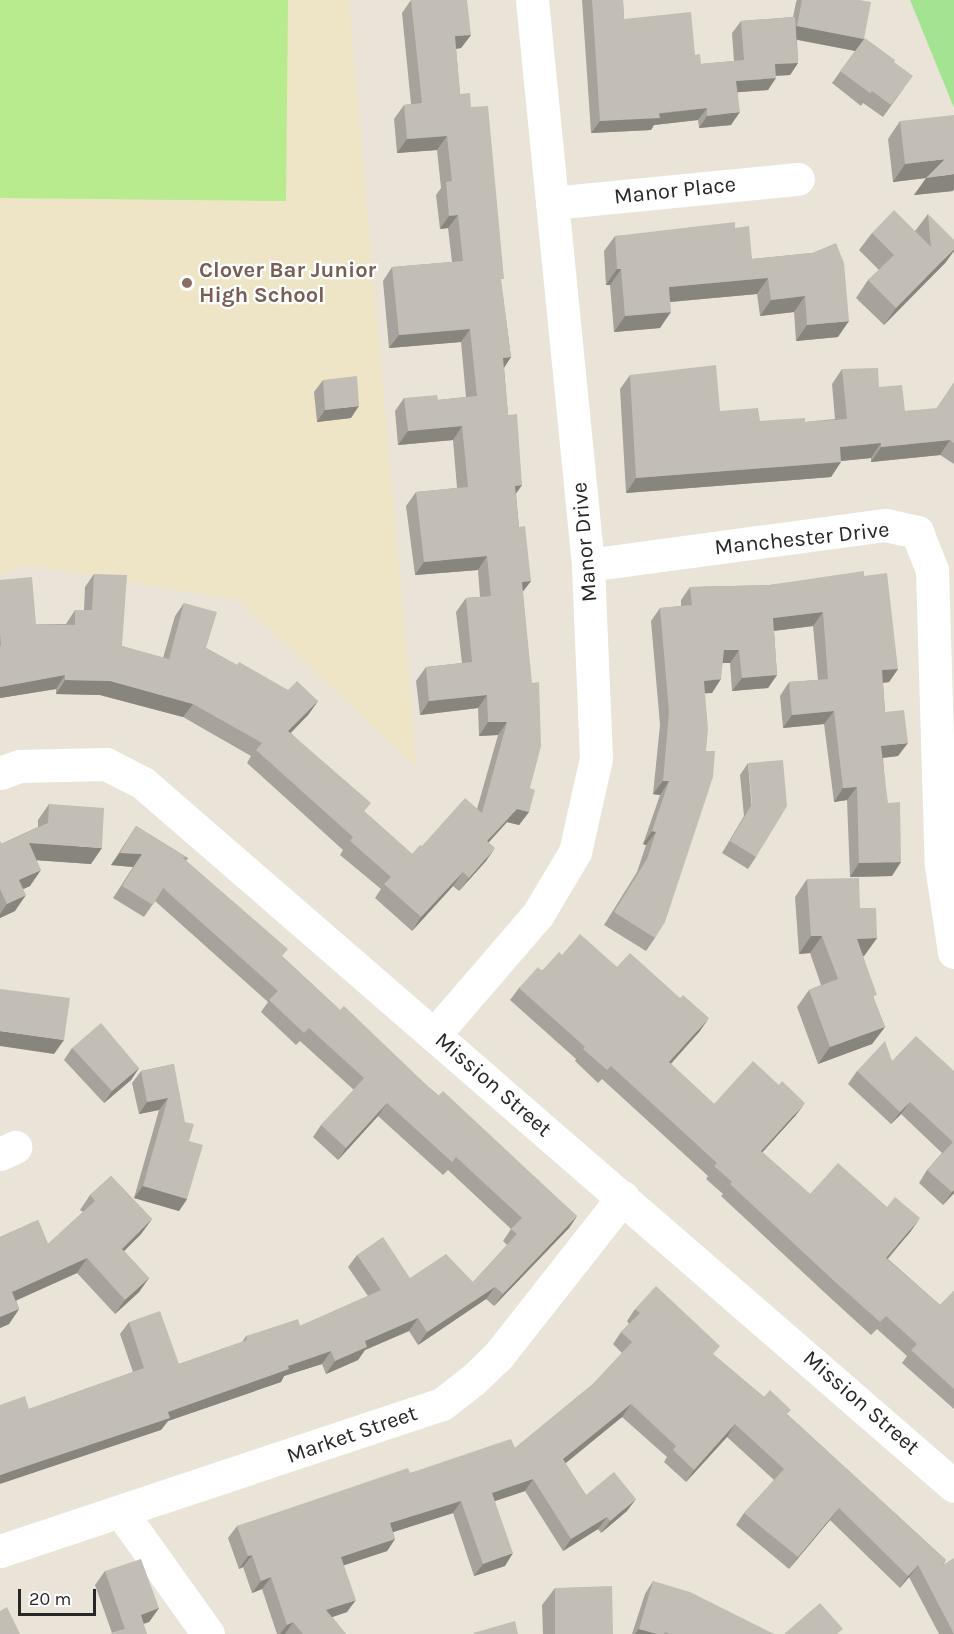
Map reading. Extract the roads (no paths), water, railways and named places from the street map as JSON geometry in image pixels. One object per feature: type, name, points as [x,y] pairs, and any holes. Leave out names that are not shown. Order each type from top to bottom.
[{"type":"street","name":"Manor Drive","points":[[434,1035],[538,914],[575,852],[596,758],[588,565],[532,0]]},
{"type":"street","name":"Manor Place","points":[[552,203],[798,179]]},
{"type":"street","name":"Manchester Drive","points":[[588,565],[885,525],[917,532],[932,570],[941,865],[954,952]]},
{"type":"street","name":"Mission Street","points":[[0,773],[19,766],[106,764],[143,783],[954,1486]]},
{"type":"street","name":"Market Street","points":[[0,1551],[442,1404],[473,1380],[498,1356],[623,1197]]},
{"type":"street","points":[[121,1512],[208,1634]]},
{"type":"place","name":"Clover Bar Junior High School","points":[[187,283]]}]
